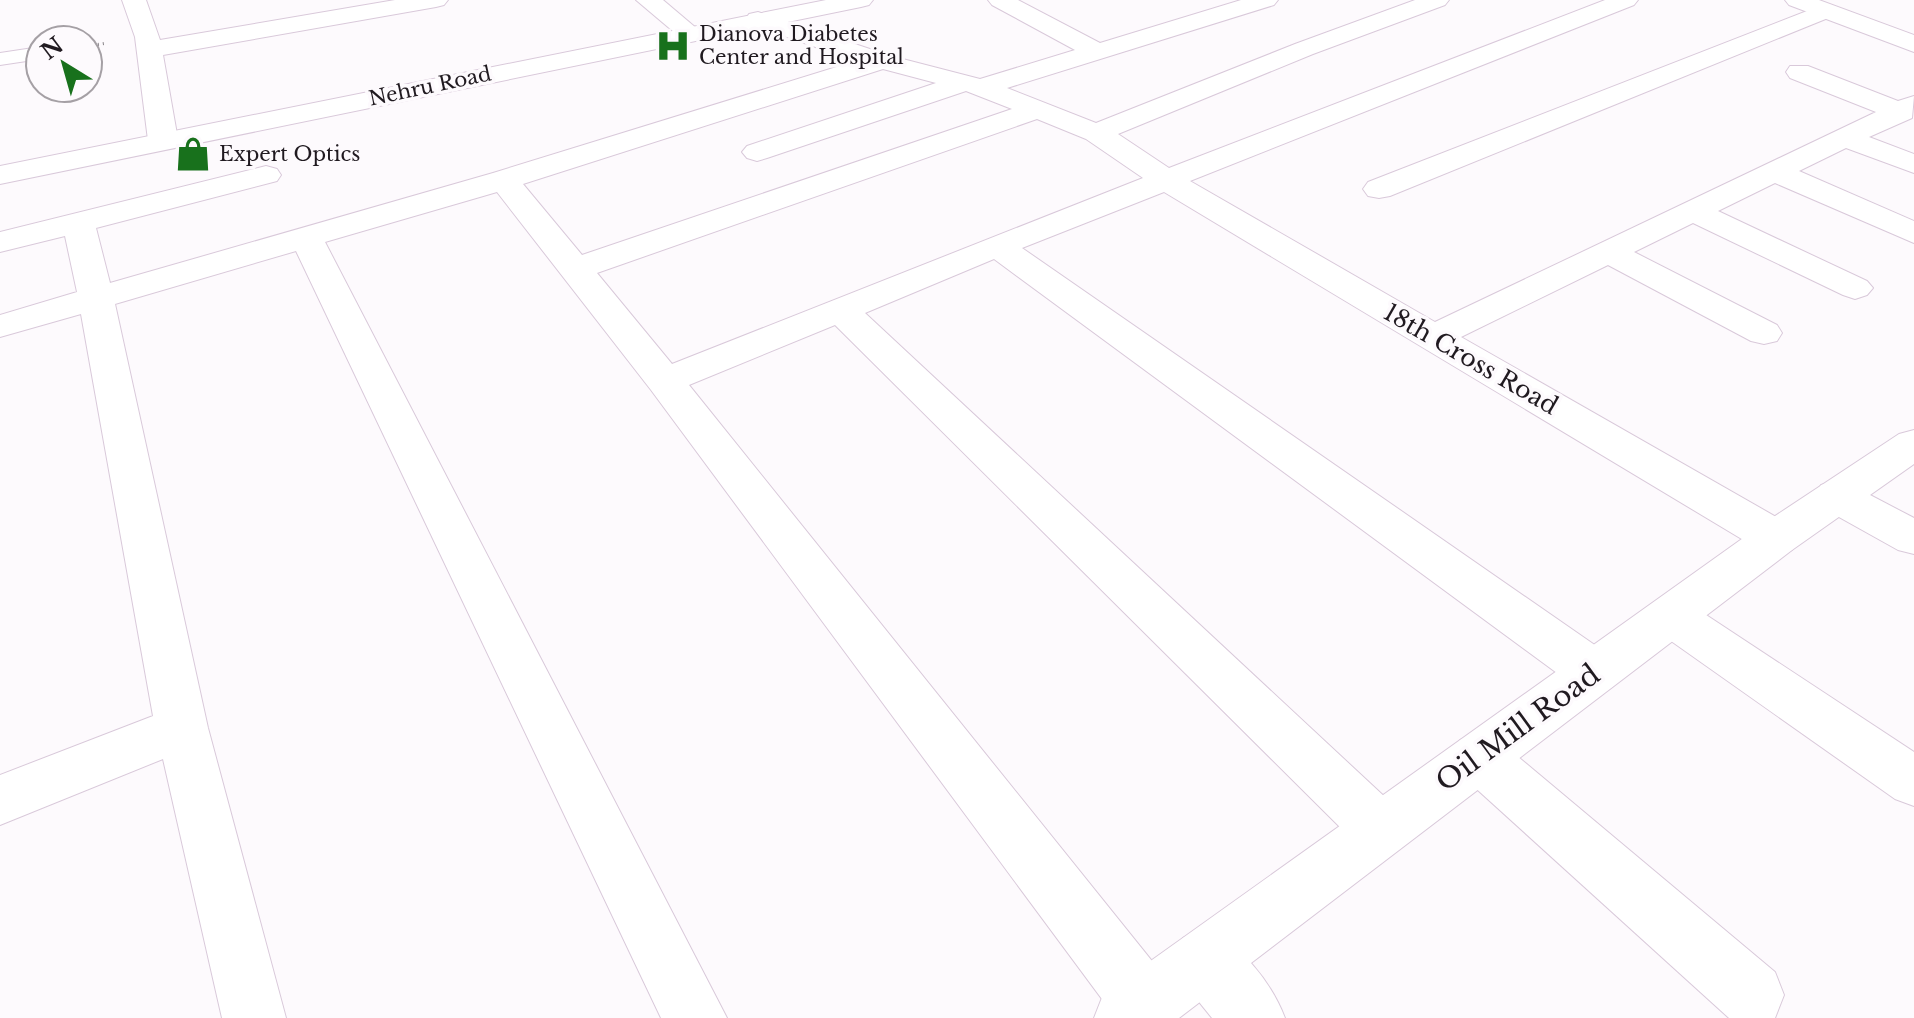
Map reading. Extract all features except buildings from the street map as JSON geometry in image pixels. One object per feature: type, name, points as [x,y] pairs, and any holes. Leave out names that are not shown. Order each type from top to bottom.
[{"type":"street","points":[[134,0],[149,50],[163,140]]},
{"type":"street","points":[[149,50],[436,0]]},
{"type":"street","points":[[648,0],[690,33]]},
{"type":"street","name":"Nehru Road","points":[[0,175],[861,0]]},
{"type":"street","points":[[1000,0],[1100,53]]},
{"type":"street","points":[[757,152],[973,85],[1100,53],[1266,0]]},
{"type":"street","points":[[1096,133],[1304,49],[1437,0]]},
{"type":"street","points":[[665,381],[997,246],[1626,0]]},
{"type":"street","points":[[1797,0],[1914,44]]},
{"type":"street","points":[[1379,189],[1825,11]]},
{"type":"street","name":"18th Cross Road","points":[[758,19],[882,61],[973,85],[1096,133],[1166,180],[1776,538]]},
{"type":"street","points":[[0,326],[504,180],[882,61]]},
{"type":"street","points":[[1799,72],[1911,106]]},
{"type":"street","points":[[1432,337],[1911,106]]},
{"type":"street","points":[[575,269],[1037,110]]},
{"type":"street","points":[[1847,138],[1914,164]]},
{"type":"street","points":[[1774,171],[1914,233]]},
{"type":"street","points":[[0,242],[266,175]]},
{"type":"street","points":[[504,180],[665,381],[1135,1011]]},
{"type":"street","points":[[1693,211],[1855,288]]},
{"type":"street","points":[[78,222],[182,728],[254,1018]]},
{"type":"street","points":[[305,236],[695,1018]]},
{"type":"street","points":[[997,246],[1594,672]]},
{"type":"street","points":[[1607,251],[1764,333]]},
{"type":"street","points":[[840,309],[1381,830]]},
{"type":"street","name":"Oil Mill Road","points":[[1135,1011],[1776,538],[1914,444]]},
{"type":"street","points":[[1836,496],[1914,538]]},
{"type":"street","points":[[1671,616],[1914,782]]},
{"type":"street","points":[[0,800],[182,728]]},
{"type":"street","points":[[1479,757],[1752,995]]},
{"type":"street","points":[[1205,960],[1253,1018]]},
{"type":"lane","points":[[0,59],[24,55]]},
{"type":"place","name":"Dianova Diabetes Center and Hospital","points":[[673,46]]},
{"type":"place","name":"Expert Optics","points":[[193,154]]}]
